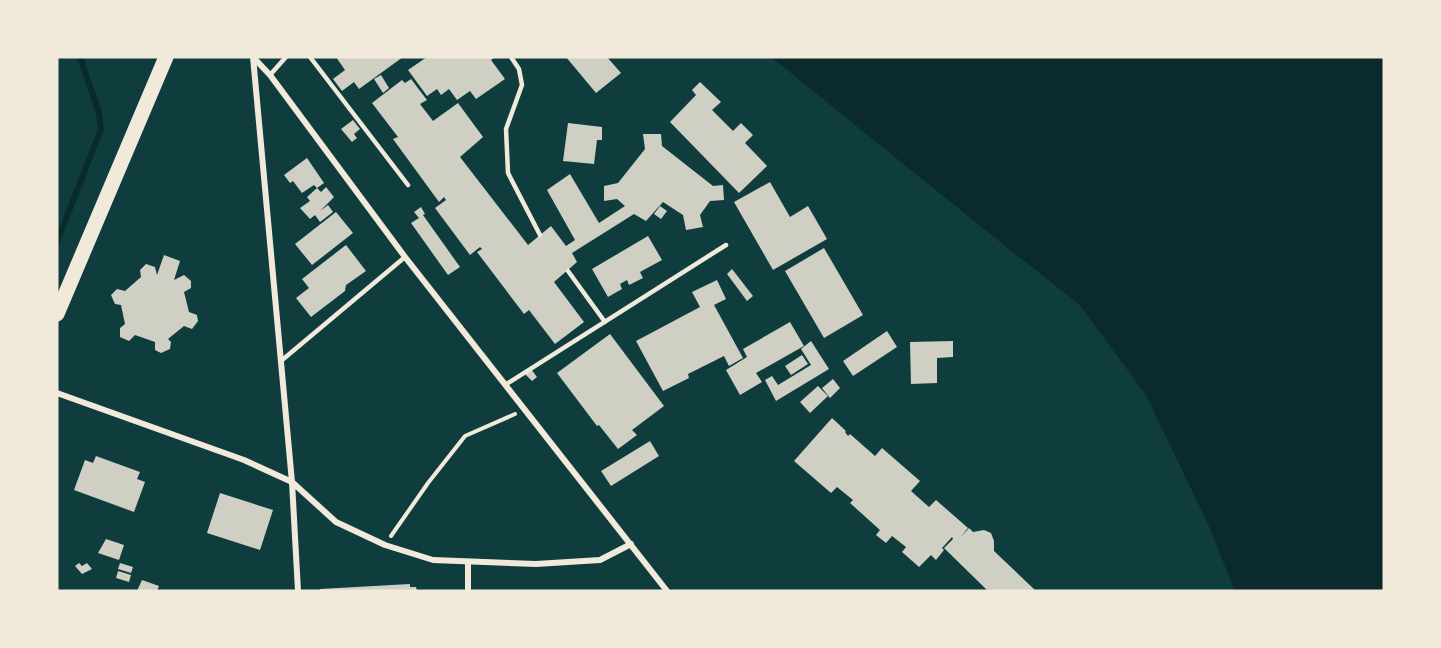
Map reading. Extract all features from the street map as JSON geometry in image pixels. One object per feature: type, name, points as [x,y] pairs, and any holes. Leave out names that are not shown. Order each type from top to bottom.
[{"type":"main road","points":[[57,314],[166,57]]},
{"type":"street","points":[[253,57],[270,75],[405,257],[667,591]]},
{"type":"street","points":[[253,57],[292,482],[298,591]]},
{"type":"street","points":[[57,393],[244,460],[292,482],[336,522],[385,545],[433,560],[536,564],[600,560],[631,544]]},
{"type":"street","points":[[468,562],[468,591]]},
{"type":"lane","points":[[270,75],[286,57]]},
{"type":"lane","points":[[310,57],[408,185]]},
{"type":"lane","points":[[511,57],[519,69],[522,85],[506,129],[508,173],[540,235]]},
{"type":"lane","points":[[505,385],[726,245]]},
{"type":"lane","points":[[281,361],[405,257]]},
{"type":"lane","points":[[567,270],[605,322]]},
{"type":"path","points":[[385,545],[428,483],[465,436],[524,410]]},
{"type":"water","points":[[771,57],[1384,57],[1384,591],[1235,591],[1208,524],[1146,395],[1079,304]]},
{"type":"building","points":[[336,57],[403,57],[359,89],[354,82],[342,91],[333,79],[345,70]]},
{"type":"building","points":[[427,57],[495,57],[491,60],[505,79],[476,99],[470,91],[457,100],[449,89],[441,95],[437,89],[427,96],[408,70]]},
{"type":"building","points":[[566,57],[607,57],[621,73],[596,93]]},
{"type":"building","points":[[381,75],[389,88],[383,93],[374,79]]},
{"type":"building","points":[[411,79],[427,100],[420,104],[433,121],[458,103],[483,137],[460,157],[528,245],[551,226],[566,246],[575,240],[547,190],[570,174],[599,223],[625,206],[617,199],[604,201],[604,186],[618,183],[645,149],[643,134],[661,134],[662,146],[713,186],[723,185],[724,200],[710,201],[700,215],[703,227],[686,230],[683,215],[663,202],[646,221],[634,214],[572,253],[577,262],[554,282],[584,322],[555,344],[529,310],[524,314],[477,252],[482,249],[480,247],[470,255],[435,208],[446,200],[444,197],[439,202],[393,139],[398,137],[372,103],[402,80],[405,83]]},
{"type":"building","points":[[700,82],[721,102],[712,110],[733,131],[741,123],[753,135],[745,143],[767,166],[739,193],[670,122],[696,95],[692,90]]},
{"type":"building","points":[[353,120],[360,129],[354,134],[357,138],[352,142],[341,129]]},
{"type":"building","points":[[568,123],[602,127],[602,140],[597,140],[594,164],[563,161]]},
{"type":"building","points":[[307,158],[324,183],[317,188],[314,185],[302,193],[293,181],[290,183],[284,175]]},
{"type":"building","points":[[770,182],[790,217],[808,206],[827,239],[773,270],[734,202]]},
{"type":"building","points":[[326,187],[334,197],[320,211],[328,205],[333,212],[320,222],[315,215],[310,219],[300,208],[310,201],[307,197],[317,188],[321,192]]},
{"type":"building","points":[[660,206],[667,211],[661,219],[654,214]]},
{"type":"building","points":[[421,207],[425,214],[423,215],[460,267],[448,275],[411,223],[419,218],[414,212]]},
{"type":"building","points":[[336,212],[353,233],[312,265],[295,244]]},
{"type":"building","points":[[648,236],[662,260],[640,272],[643,278],[629,285],[627,280],[620,284],[622,289],[608,297],[592,269]]},
{"type":"building","points":[[346,245],[366,271],[346,285],[345,291],[311,317],[296,298],[309,288],[302,279]]},
{"type":"building","points":[[824,248],[863,315],[824,338],[785,271]]},
{"type":"building","points":[[164,255],[180,261],[174,280],[184,275],[191,281],[191,288],[184,292],[189,312],[197,315],[198,321],[192,329],[184,326],[168,339],[171,342],[170,349],[161,353],[155,350],[155,342],[135,335],[129,341],[120,337],[120,328],[125,324],[121,305],[115,304],[111,295],[117,289],[125,291],[141,277],[140,270],[146,264],[155,267],[157,275]]},
{"type":"building","points":[[732,269],[753,296],[747,301],[727,274]]},
{"type":"building","points":[[717,280],[726,299],[714,305],[743,358],[729,366],[724,356],[688,374],[689,378],[663,391],[636,341],[700,307],[692,292]]},
{"type":"building","points":[[790,322],[804,346],[756,373],[762,382],[740,395],[726,370],[747,357],[743,349]]},
{"type":"building","points":[[887,331],[897,347],[853,376],[843,361]]},
{"type":"building","points":[[610,334],[664,406],[632,430],[637,435],[618,449],[599,425],[597,426],[557,373]]},
{"type":"building","points":[[811,341],[829,369],[776,401],[765,380],[772,376],[778,385],[811,365],[801,349]]},
{"type":"building","points":[[953,341],[953,357],[937,358],[937,383],[911,384],[910,342]]},
{"type":"building","points":[[802,355],[808,364],[791,375],[785,366]]},
{"type":"building","points":[[531,369],[537,377],[532,381],[525,374]]},
{"type":"building","points":[[833,379],[840,388],[830,398],[822,388]]},
{"type":"building","points":[[818,386],[828,396],[810,413],[800,402]]},
{"type":"building","points":[[832,418],[846,431],[848,436],[850,434],[875,456],[882,448],[920,481],[911,491],[929,507],[936,500],[968,528],[960,538],[969,528],[973,532],[984,530],[991,533],[994,551],[1036,591],[988,591],[944,548],[953,539],[952,537],[942,548],[944,550],[936,560],[931,555],[919,567],[902,552],[906,547],[892,536],[886,543],[876,535],[880,530],[850,503],[853,500],[837,487],[831,493],[794,461]]},
{"type":"building","points":[[650,441],[659,456],[611,486],[601,471]]},
{"type":"building","points":[[96,456],[140,472],[137,479],[145,482],[134,512],[74,490],[85,460],[93,463]]},
{"type":"building","points":[[220,493],[273,510],[260,550],[207,533]]},
{"type":"building","points":[[106,539],[124,545],[119,560],[98,553]]},
{"type":"building","points":[[79,563],[82,566],[87,563],[92,569],[82,574],[75,566]]},
{"type":"building","points":[[120,563],[133,567],[131,573],[118,569]]},
{"type":"building","points":[[118,571],[131,575],[129,582],[116,578]]},
{"type":"building","points":[[142,580],[159,586],[157,591],[137,591]]},
{"type":"building","points":[[410,584],[410,587],[416,587],[417,591],[320,591],[320,589]]},
{"type":"waterway","points":[[57,242],[101,129],[99,113],[80,57]]}]
